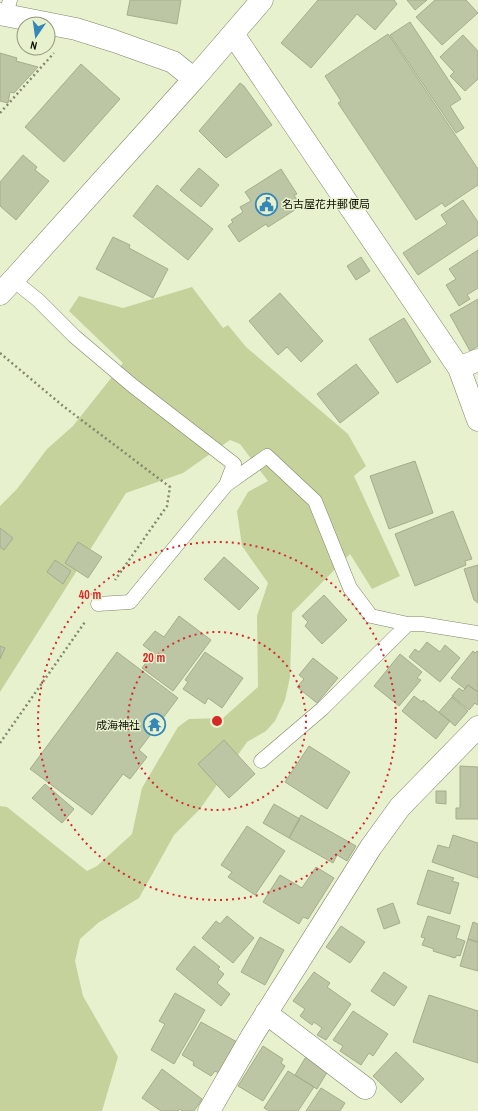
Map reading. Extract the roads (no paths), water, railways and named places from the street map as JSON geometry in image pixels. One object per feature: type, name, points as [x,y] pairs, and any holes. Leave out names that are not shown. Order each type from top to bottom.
[{"type":"street","points":[[7,287],[194,79],[262,0]]},
{"type":"street","points":[[5,10],[76,28],[173,62],[194,79]]},
{"type":"street","points":[[233,34],[468,364],[478,420]]},
{"type":"street","points":[[209,1111],[266,1013],[371,847],[400,807],[478,727]]},
{"type":"street","points":[[266,1013],[365,1088]]},
{"type":"lane","points":[[7,287],[38,300],[74,336],[133,386],[234,464],[226,485]]},
{"type":"lane","points":[[98,604],[130,602],[226,485],[267,456],[315,501],[350,588],[371,616],[408,624],[422,624],[478,633]]},
{"type":"lane","points":[[261,761],[322,709],[408,624]]},
{"type":"place","name":"名古屋花井郵便局","points":[[266,204]]},
{"type":"place","name":"成海神社","points":[[155,725]]}]
